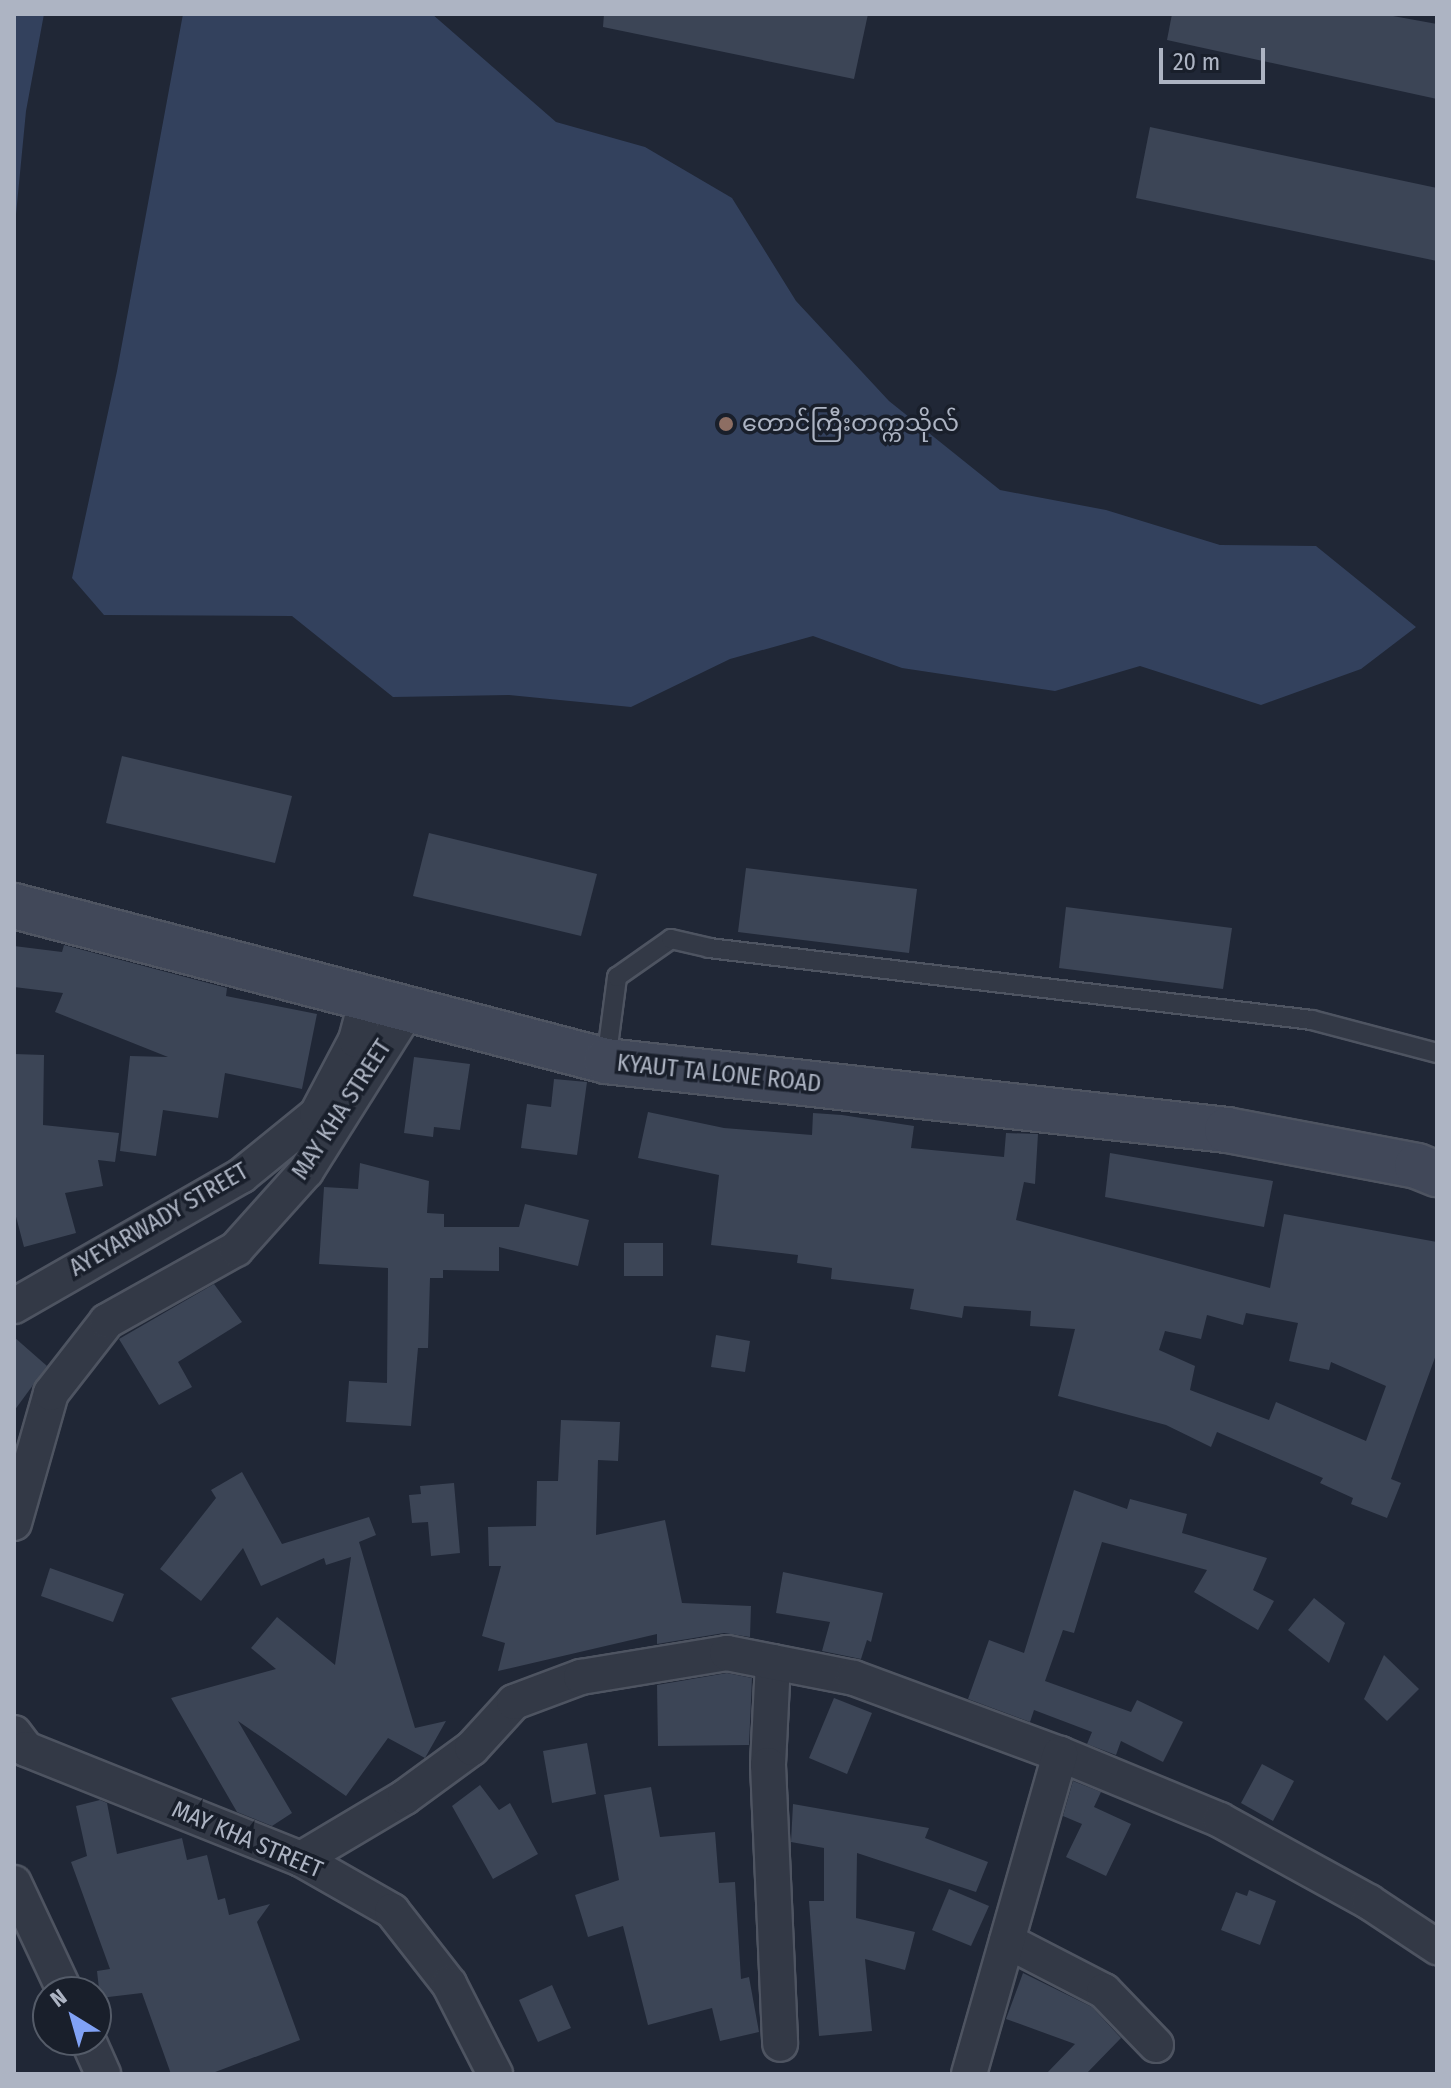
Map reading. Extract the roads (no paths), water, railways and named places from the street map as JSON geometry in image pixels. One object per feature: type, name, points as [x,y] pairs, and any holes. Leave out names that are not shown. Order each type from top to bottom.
[{"type":"main road","name":"KYAUT TA LONE ROAD","points":[[14,906],[386,1007],[606,1061],[1227,1130],[1417,1166],[1437,1174]]},
{"type":"street","name":"AYEYARWADY STREET","points":[[14,1306],[241,1176],[317,1114],[356,1040],[386,1007]]},
{"type":"street","name":"MAY KHA STREET","points":[[14,1523],[51,1393],[107,1321],[236,1249],[306,1171],[386,1007]]},
{"type":"street","points":[[301,1859],[405,1797],[472,1748],[514,1702],[581,1677],[727,1653],[854,1678],[1060,1754],[1220,1820],[1369,1902],[1437,1947]]},
{"type":"street","points":[[773,1662],[768,1765],[780,2044]]},
{"type":"street","name":"MAY KHA STREET","points":[[14,1733],[26,1749],[301,1859],[392,1911],[449,1984],[495,2074]]},
{"type":"street","points":[[969,2074],[1060,1754]]},
{"type":"street","points":[[14,1883],[58,1976]]},
{"type":"street","points":[[1007,1941],[1104,1991],[1156,2045]]},
{"type":"lane","points":[[606,1061],[617,977],[671,939],[709,948],[1312,1020],[1437,1053]]},
{"type":"water","points":[[14,14],[44,14],[26,111],[14,235]]},
{"type":"water","points":[[183,14],[432,14],[556,122],[645,147],[732,198],[796,301],[889,401],[1000,490],[1106,510],[1220,545],[1316,546],[1416,627],[1361,669],[1261,705],[1140,666],[1055,691],[902,668],[813,636],[730,659],[631,707],[509,695],[393,697],[292,616],[104,615],[72,578],[117,371]]},
{"type":"place","name":"တောင်ကြီးတက္ကသိုလ်","points":[[726,424]]}]
